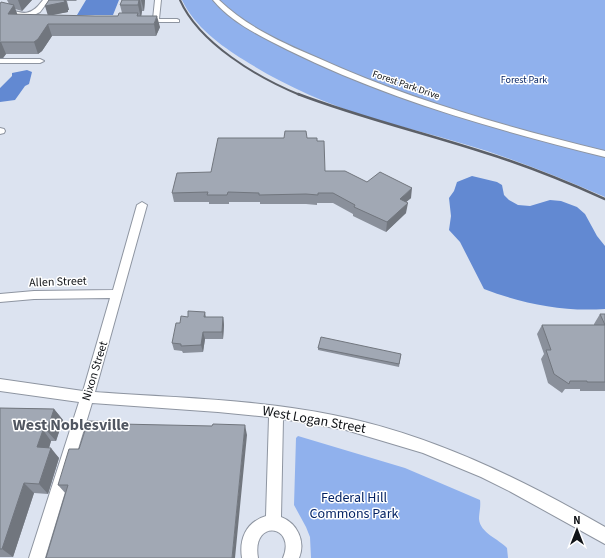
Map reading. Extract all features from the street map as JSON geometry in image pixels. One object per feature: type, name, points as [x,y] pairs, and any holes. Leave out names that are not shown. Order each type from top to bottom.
[{"type":"street","points":[[28,16],[38,11],[46,0]]},
{"type":"street","points":[[156,21],[158,0]]},
{"type":"street","name":"Forest Park Drive","points":[[216,0],[252,30],[363,81],[478,120],[605,154]]},
{"type":"street","points":[[0,9],[47,20]]},
{"type":"street","points":[[132,21],[177,21]]},
{"type":"street","points":[[0,69],[3,61],[40,61]]},
{"type":"street","name":"Nixon Street","points":[[37,558],[87,397],[142,205]]},
{"type":"street","name":"Allen Street","points":[[0,298],[34,295],[117,294]]},
{"type":"street","name":"West Logan Street","points":[[0,385],[87,397],[250,409],[359,427],[454,458],[538,498],[605,536]]},
{"type":"street","points":[[273,522],[276,413]]},
{"type":"street","points":[[250,558],[248,545],[254,531],[266,523],[273,522],[280,524],[291,533],[294,548],[291,558]]},
{"type":"green space","name":"Forest Park","points":[[182,0],[605,0],[605,197],[500,155],[365,116],[333,105],[303,92],[258,69],[217,42],[194,19]]},
{"type":"green space","name":"Federal Hill Commons Park","points":[[298,436],[405,468],[480,500],[480,524],[486,532],[507,548],[508,558],[311,558],[310,537],[294,505],[296,438]]},
{"type":"shaded area","points":[[86,0],[119,0],[113,15],[77,15]]},
{"type":"shaded area","points":[[27,70],[32,72],[29,84],[25,86],[15,100],[0,102],[0,88],[12,76],[12,73]]},
{"type":"shaded area","points":[[472,176],[497,182],[502,185],[504,195],[518,205],[530,206],[550,200],[561,201],[577,207],[585,214],[597,236],[605,246],[605,309],[589,310],[543,306],[513,299],[484,289],[460,242],[449,230],[451,216],[449,198],[454,191],[457,182]]},
{"type":"building","points":[[49,0],[64,0],[65,2],[45,6]]},
{"type":"building","points":[[122,0],[139,0],[138,5],[120,5]]},
{"type":"building","points":[[1,2],[14,5],[8,14],[118,16],[119,13],[138,13],[137,16],[157,16],[154,24],[48,24],[38,39],[34,42],[0,43]]},
{"type":"building","points":[[285,131],[306,131],[307,138],[317,138],[317,141],[324,141],[325,171],[345,171],[367,182],[380,172],[412,188],[400,199],[408,203],[387,222],[354,207],[355,205],[333,193],[318,193],[318,195],[259,195],[259,193],[228,192],[227,195],[207,195],[208,192],[172,193],[177,173],[211,172],[218,138],[284,138]]},
{"type":"building","points":[[188,311],[205,312],[204,317],[223,317],[222,332],[203,332],[201,345],[181,346],[181,344],[172,343],[176,323],[180,323],[181,316],[188,317]]},
{"type":"building","points":[[600,314],[605,314],[605,325]]},
{"type":"building","points":[[542,325],[605,325],[605,382],[570,381],[569,384],[554,374],[546,350],[551,350]]},
{"type":"building","points":[[321,337],[401,354],[399,364],[318,348]]},
{"type":"building","points":[[0,408],[54,409],[47,431],[43,430],[37,447],[51,448],[39,484],[24,483],[2,549],[0,549]]},
{"type":"building","points":[[88,421],[121,422],[120,424],[212,426],[213,424],[245,425],[232,558],[46,558],[68,485],[58,485],[69,449],[79,449]]},
{"type":"railway","points":[[180,0],[189,16],[201,31],[231,57],[266,79],[300,95]]},
{"type":"railway","points":[[298,94],[344,110],[514,162],[605,199]]},
{"type":"district","name":"West Noblesville","points":[[71,425]]}]
